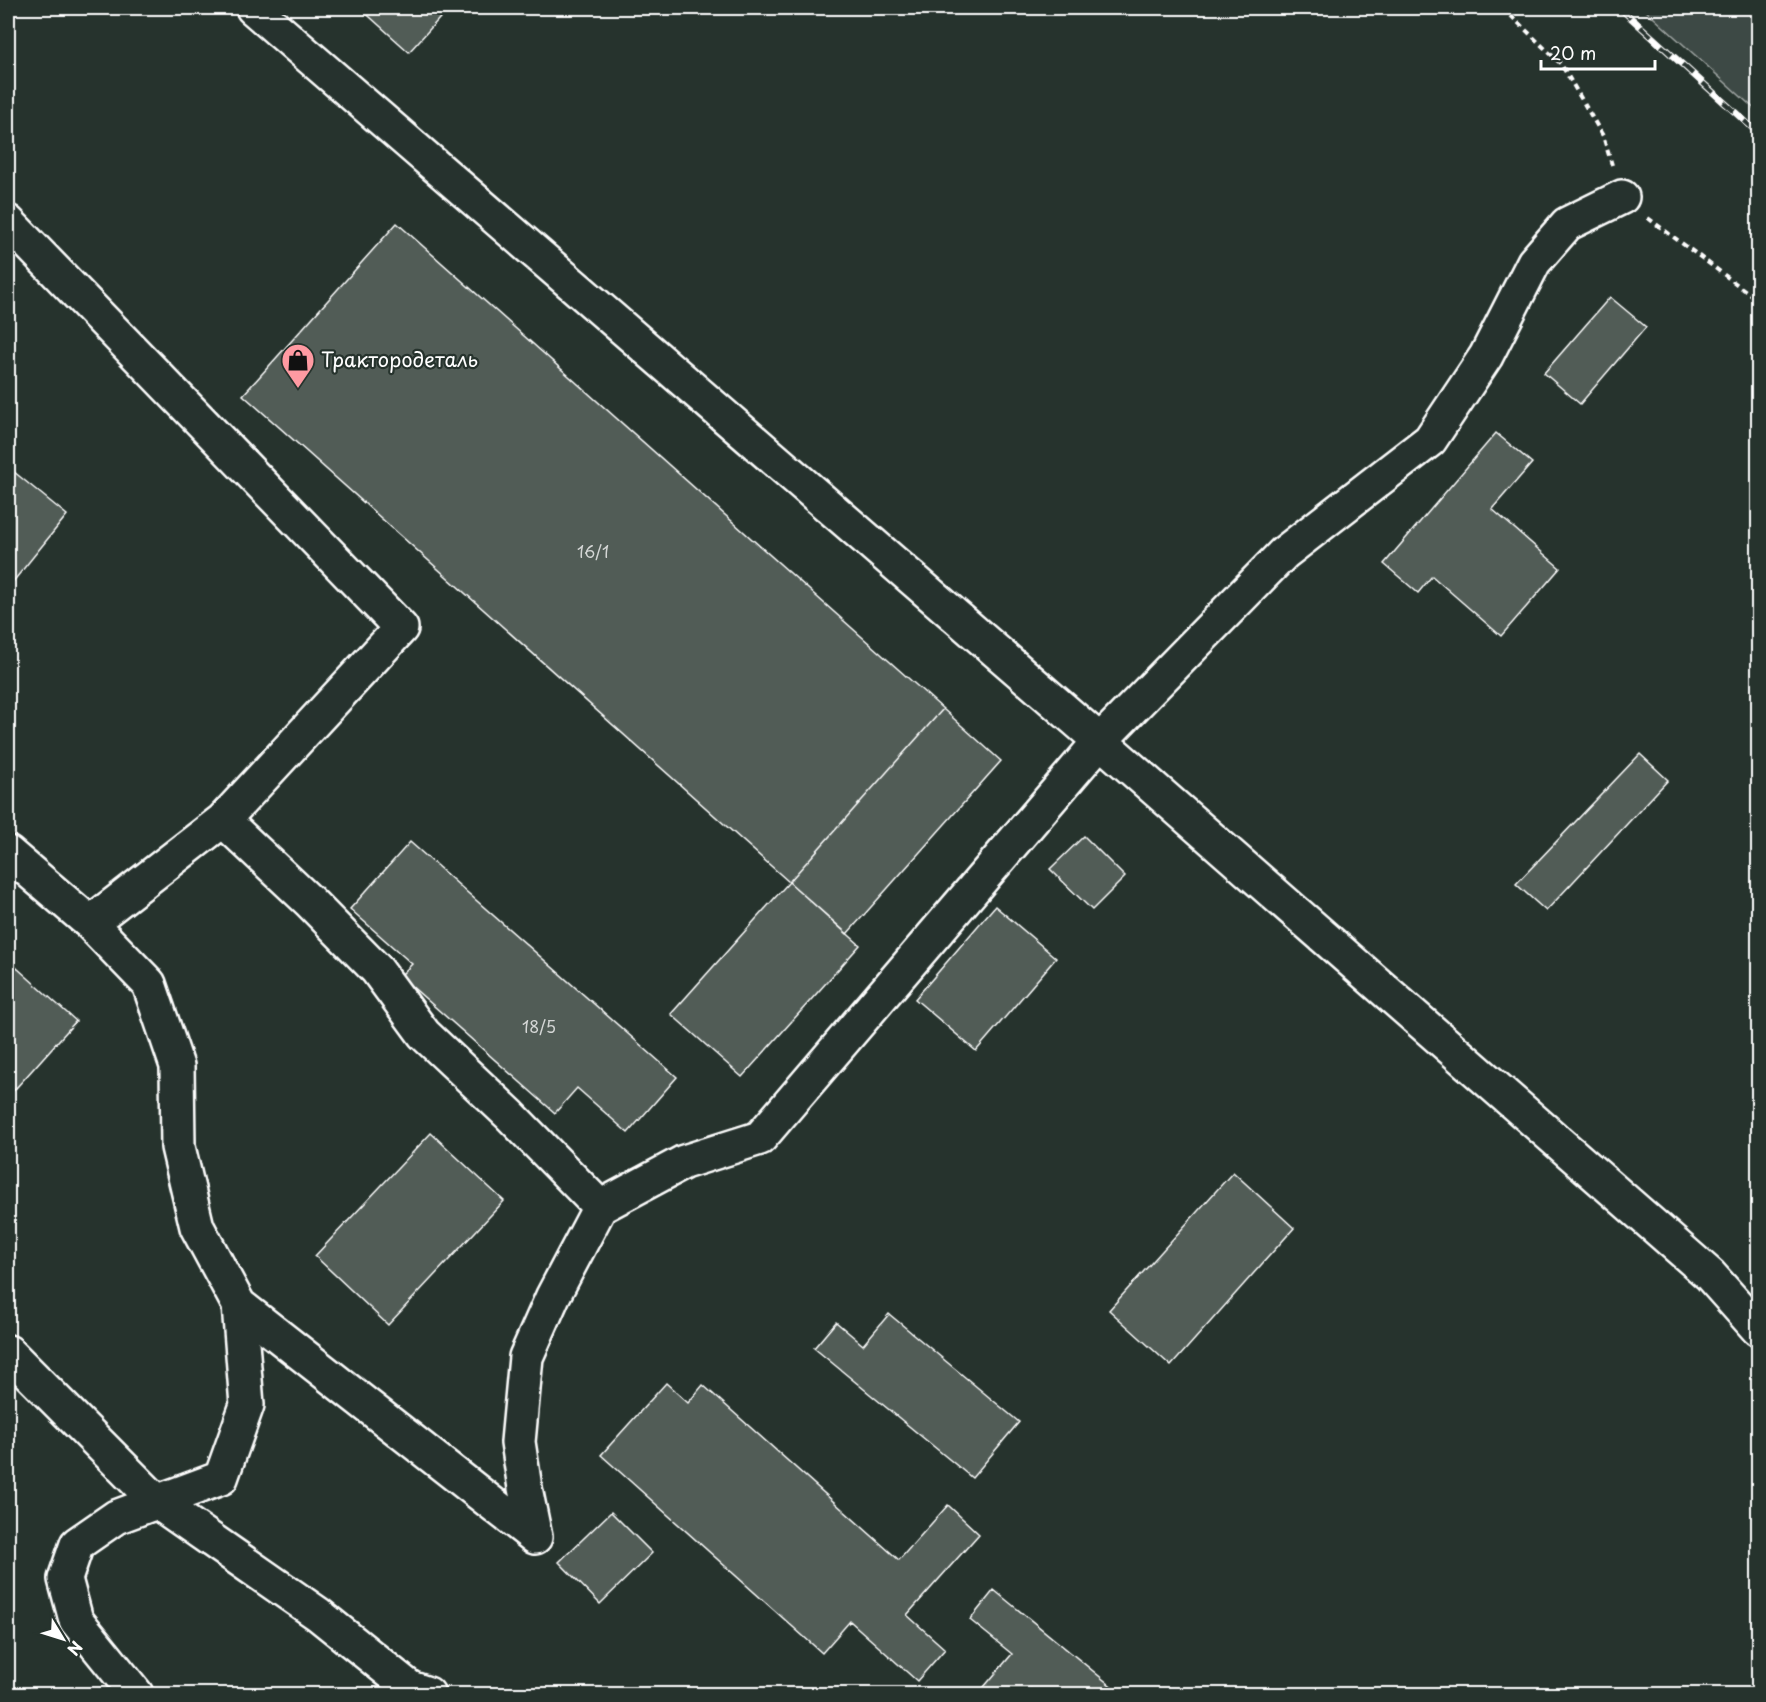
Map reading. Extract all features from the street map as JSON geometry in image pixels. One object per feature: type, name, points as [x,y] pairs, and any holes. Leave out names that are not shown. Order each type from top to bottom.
[{"type":"lane","points":[[253,8],[1100,741],[1710,1275],[1758,1329]]},
{"type":"lane","points":[[8,853],[90,922],[149,984],[177,1066],[178,1147],[197,1227],[239,1305],[535,1537],[518,1442],[526,1357],[553,1296],[600,1207],[684,1162],[760,1138],[1100,741],[1284,553],[1430,440],[1486,356],[1534,261],[1567,224],[1622,197]]},
{"type":"lane","points":[[8,222],[401,628],[223,820],[90,922]]},
{"type":"lane","points":[[223,820],[377,970],[424,1034],[510,1115],[600,1207]]},
{"type":"lane","points":[[136,1695],[76,1620],[65,1579],[77,1544],[116,1517],[221,1478],[247,1405],[239,1305]]},
{"type":"lane","points":[[8,1352],[157,1502],[318,1614],[410,1688],[428,1695]]},
{"type":"shaded area","points":[[1643,8],[1758,8],[1758,112]]},
{"type":"building","points":[[360,8],[449,8],[409,52]]},
{"type":"building","points":[[397,223],[943,709],[789,882],[243,395]]},
{"type":"building","points":[[1610,297],[1646,327],[1580,404],[1544,373]]},
{"type":"building","points":[[1496,433],[1532,463],[1492,509],[1560,568],[1501,636],[1432,576],[1418,593],[1384,564]]},
{"type":"building","points":[[8,467],[67,515],[8,588]]},
{"type":"building","points":[[943,709],[1001,761],[847,934],[789,882]]},
{"type":"building","points":[[1640,754],[1668,780],[1546,911],[1516,884]]},
{"type":"building","points":[[1084,836],[1125,877],[1092,910],[1050,869]]},
{"type":"building","points":[[410,842],[677,1077],[628,1133],[577,1088],[555,1113],[400,976],[412,964],[350,909]]},
{"type":"building","points":[[789,882],[860,945],[742,1077],[671,1014]]},
{"type":"building","points":[[995,906],[1056,958],[976,1051],[915,999]]},
{"type":"building","points":[[8,960],[76,1021],[8,1097]]},
{"type":"building","points":[[431,1133],[504,1201],[388,1325],[315,1256]]},
{"type":"building","points":[[1233,1172],[1294,1228],[1171,1366],[1109,1310]]},
{"type":"building","points":[[889,1314],[1019,1422],[972,1478],[814,1348],[836,1322],[863,1345]]},
{"type":"building","points":[[666,1383],[688,1403],[703,1385],[899,1560],[948,1505],[979,1534],[907,1615],[945,1649],[917,1681],[850,1621],[822,1653],[601,1455]]},
{"type":"building","points":[[611,1512],[652,1553],[600,1604],[559,1562]]},
{"type":"building","points":[[994,1590],[1121,1694],[1039,1694],[1031,1689],[1027,1694],[978,1694],[1012,1654],[970,1620]]},
{"type":"railway","points":[[1620,8],[1758,133]]},
{"type":"place","name":"Трактородеталь","points":[[298,389]]}]
